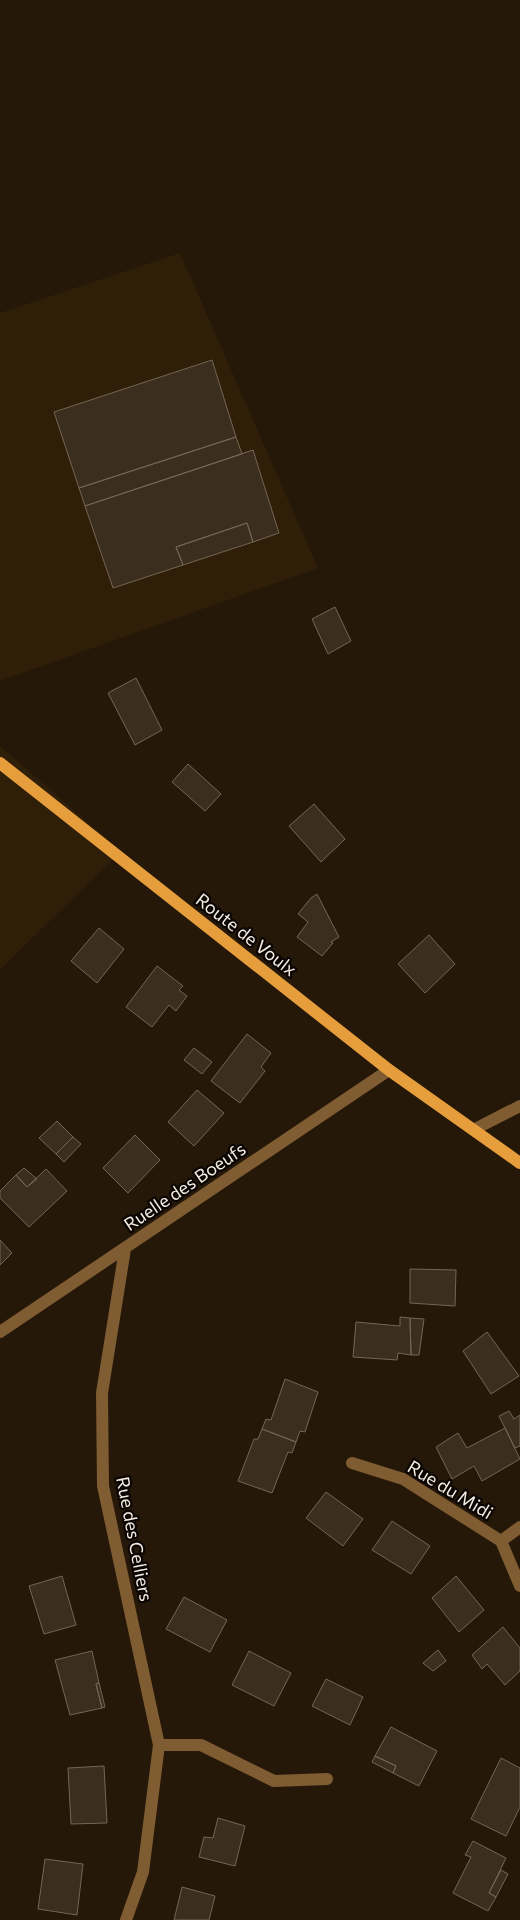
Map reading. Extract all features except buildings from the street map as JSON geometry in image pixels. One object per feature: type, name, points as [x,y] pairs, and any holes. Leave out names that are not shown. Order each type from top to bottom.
[{"type":"main road","name":"Route de Voulx","points":[[0,763],[389,1070],[475,1129],[520,1163]]},
{"type":"street","name":"Ruelle des Boeufs","points":[[0,1332],[389,1070]]},
{"type":"street","points":[[475,1129],[520,1106]]},
{"type":"street","name":"Rue des Celliers","points":[[125,1249],[102,1393],[103,1486],[159,1745],[143,1872],[126,1920]]},
{"type":"street","name":"Rue du Midi","points":[[352,1463],[403,1479],[501,1540],[520,1586]]},
{"type":"street","name":"Rue du Midi","points":[[501,1540],[520,1527]]},
{"type":"street","points":[[159,1745],[201,1746],[274,1781],[327,1779]]},
{"type":"shaded area","points":[[180,253],[318,568],[0,681],[0,313]]},
{"type":"shaded area","points":[[0,746],[121,851],[0,970]]}]
